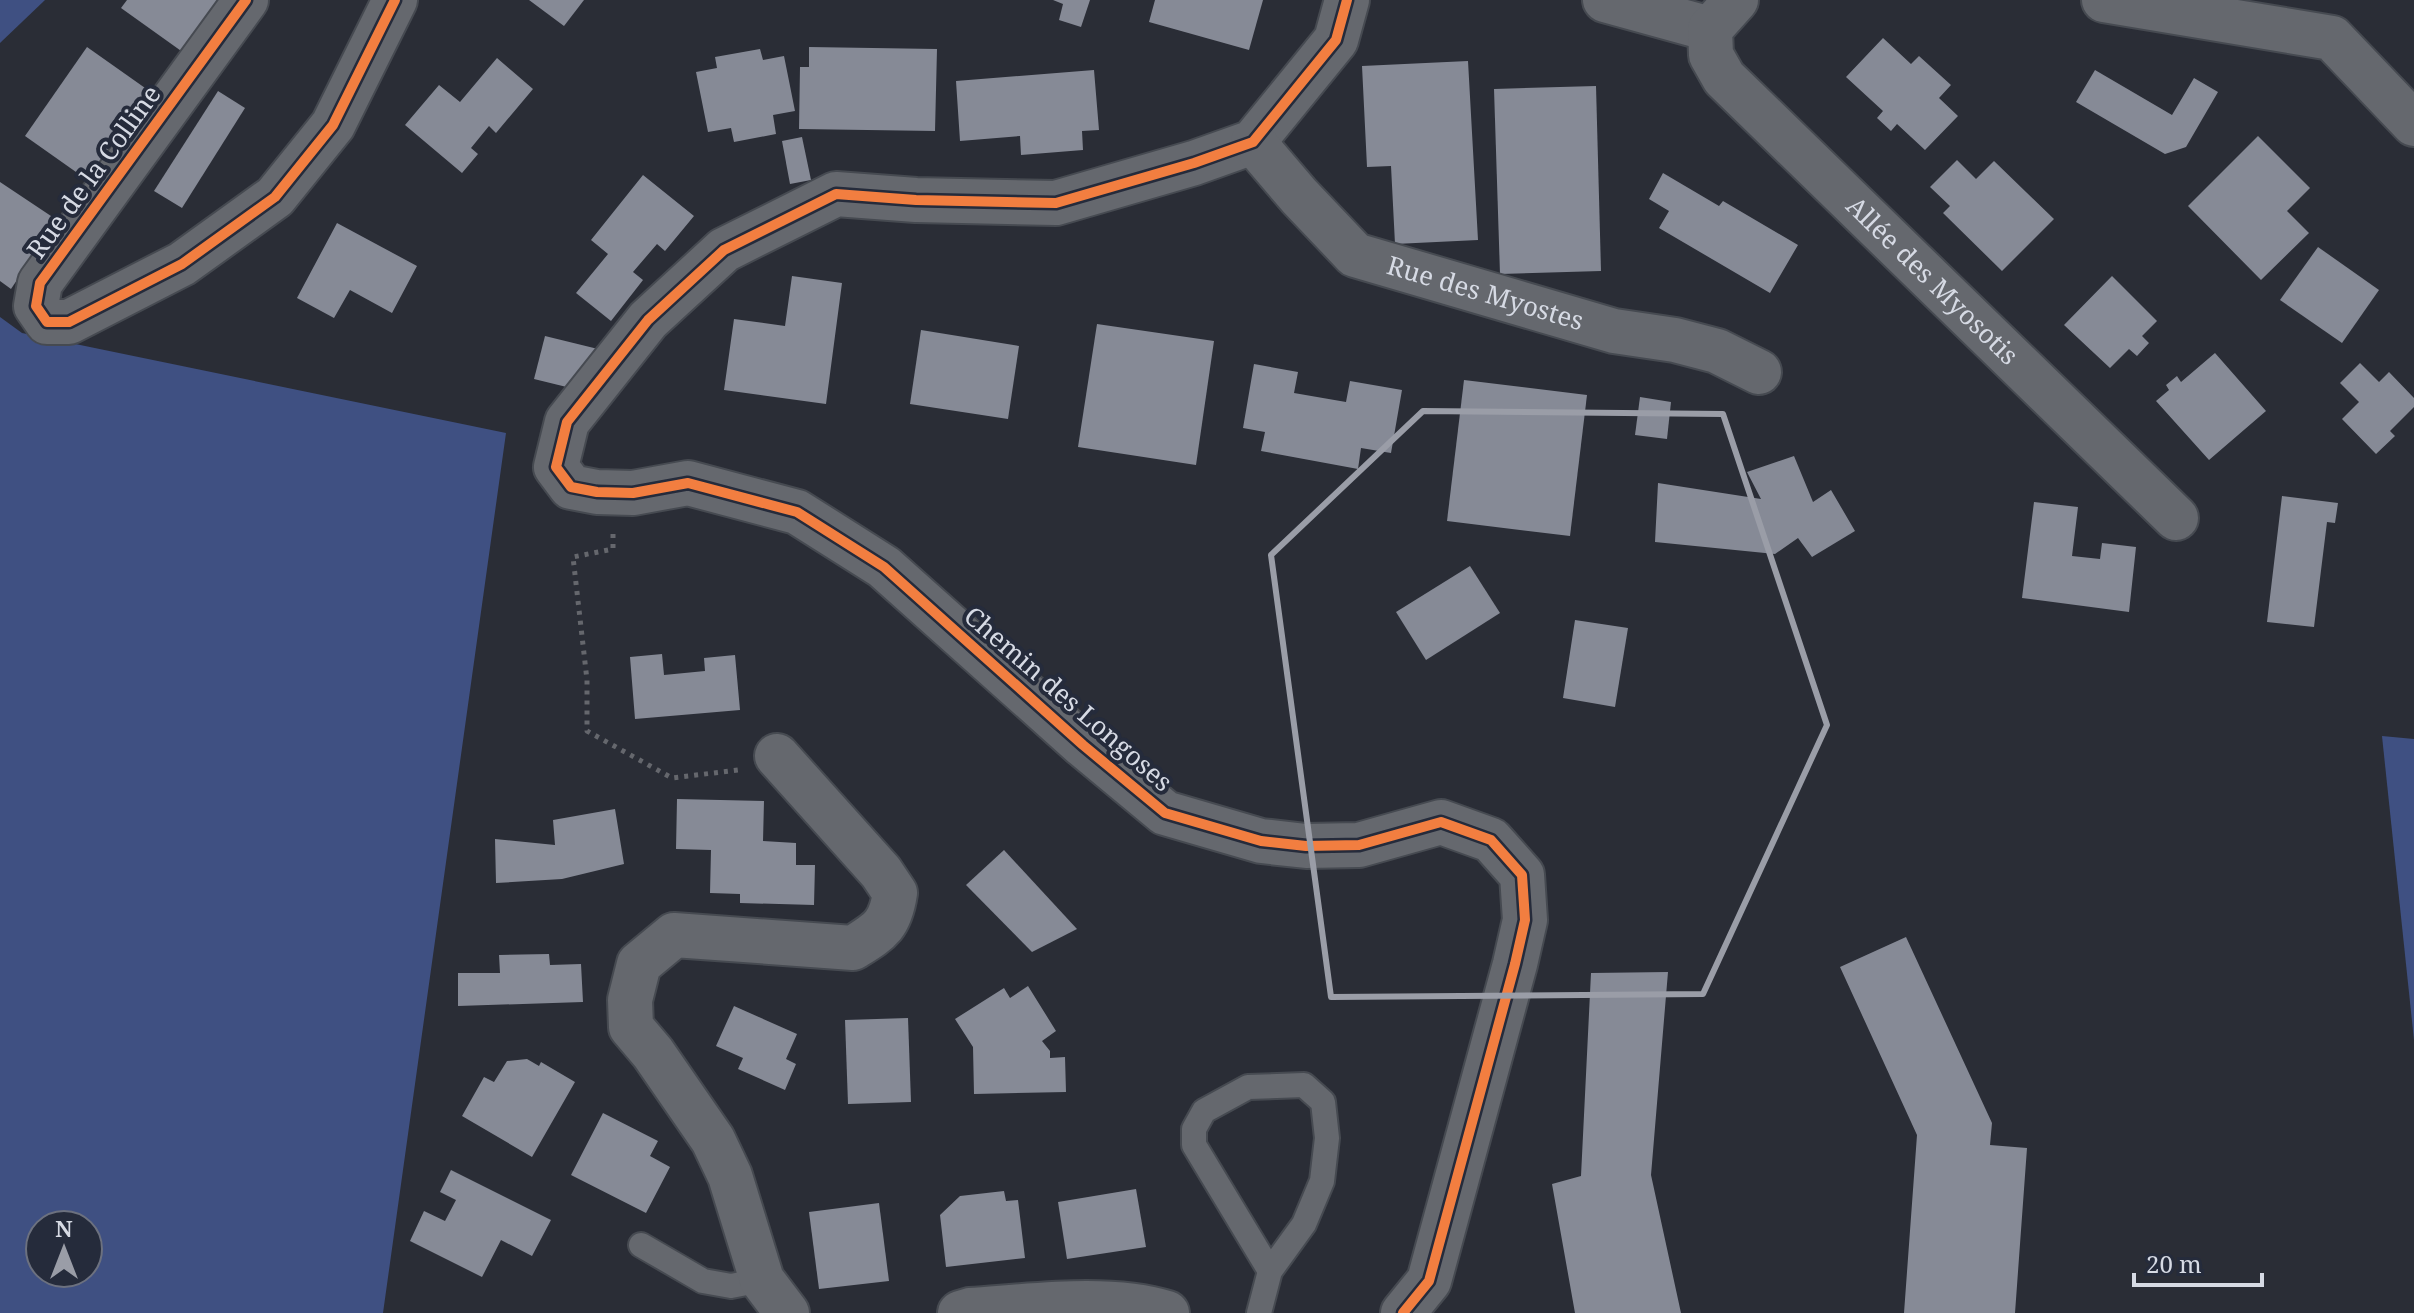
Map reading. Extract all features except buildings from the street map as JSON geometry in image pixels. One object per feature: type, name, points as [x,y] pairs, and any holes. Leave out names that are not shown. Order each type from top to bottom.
[{"type":"street","name":"Rue de la Colline","points":[[246,0],[40,283],[36,306],[47,322],[69,322],[182,264],[275,197],[333,125],[395,0]]},
{"type":"street","points":[[1253,142],[1336,40],[1347,0]]},
{"type":"street","name":"Allée des Myosotis","points":[[1605,0],[1723,15],[1711,55],[1724,78],[2176,518]]},
{"type":"street","points":[[2104,0],[2332,38],[2414,124]]},
{"type":"street","name":"Rue des Myostes","points":[[1253,142],[1355,255],[1614,331],[1675,340],[1717,351],[1759,372]]},
{"type":"street","name":"Chemin des Longoses","points":[[1253,142],[1194,163],[1056,203],[916,200],[836,194],[724,250],[648,320],[567,422],[556,467],[571,487],[597,492],[633,493],[688,483],[797,512],[884,567],[1083,745],[1165,813],[1261,841],[1306,846],[1359,845],[1441,822],[1491,840],[1522,875],[1525,920],[1429,1281],[1403,1313]]},
{"type":"street","points":[[775,1296],[724,1164],[706,1130],[653,1053],[631,1027],[630,1000],[639,964],[674,935],[853,948],[875,934],[892,915],[895,893],[881,872],[780,759]]},
{"type":"street","points":[[960,1313],[1060,1303],[1147,1307],[1167,1313]]},
{"type":"lane","points":[[1259,1313],[1270,1271],[1304,1224],[1322,1181],[1327,1138],[1323,1102],[1304,1085],[1248,1087],[1204,1111],[1194,1129],[1194,1145],[1270,1271]]},
{"type":"lane","points":[[641,1245],[703,1281],[775,1296]]},
{"type":"path","points":[[613,531],[613,549],[573,557],[587,680],[587,731],[672,778],[755,768],[780,759]]},
{"type":"highlighted area","points":[[1423,411],[1723,414],[1827,725],[1703,994],[1331,997],[1271,555]]},
{"type":"shaded area","points":[[0,0],[45,0],[0,43]]},
{"type":"shaded area","points":[[0,317],[22,333],[506,433],[383,1313],[0,1313]]},
{"type":"shaded area","points":[[2382,736],[2414,739],[2414,1040]]},
{"type":"cycle path","points":[[246,0],[40,283],[36,306],[47,322],[69,322],[182,264],[275,197],[333,125],[395,0]]},
{"type":"cycle path","points":[[1347,0],[1336,40],[1253,142],[1194,163],[1056,203],[916,200],[836,194],[724,250],[648,320],[567,422],[556,467],[571,487],[597,492],[633,493],[688,483],[797,512],[884,567],[1083,745],[1165,813],[1261,841],[1306,846],[1359,845],[1441,822],[1491,840],[1522,875],[1525,920],[1429,1281],[1403,1313]]}]
